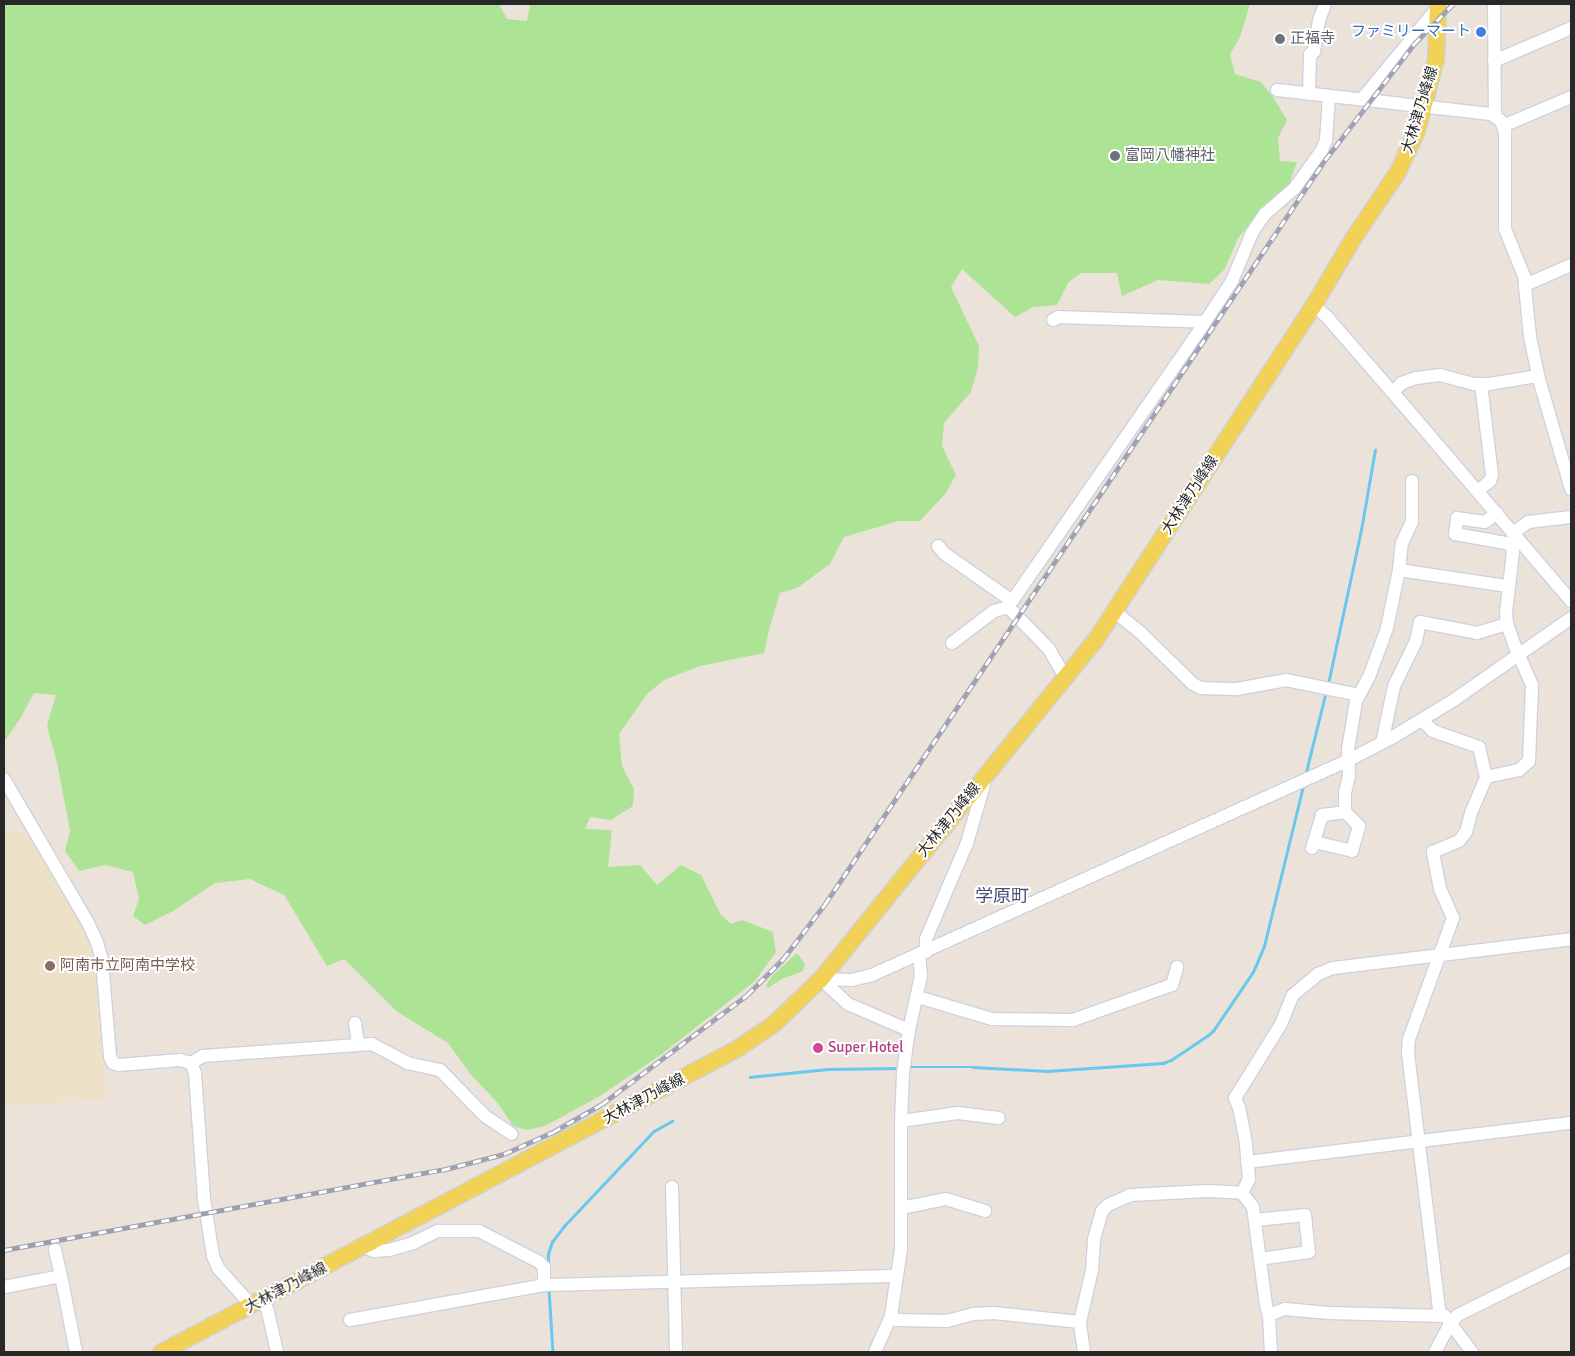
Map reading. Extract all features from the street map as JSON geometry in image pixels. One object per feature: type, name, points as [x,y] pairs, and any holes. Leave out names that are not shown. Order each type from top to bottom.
[{"type":"main road","name":"大林津乃峰線","points":[[162,1352],[737,1049],[774,1024],[821,979],[1096,641],[1314,305],[1353,239],[1410,151],[1424,108],[1436,59],[1438,5]]},
{"type":"street","points":[[1309,94],[1310,54],[1314,52],[1319,20],[1325,4]]},
{"type":"street","points":[[1494,4],[1494,61],[1499,121],[1506,132],[1505,229],[1519,261],[1525,285],[1530,337],[1538,376],[1571,485]]},
{"type":"street","points":[[1362,99],[1438,5]]},
{"type":"street","points":[[1494,61],[1571,28]]},
{"type":"street","points":[[1277,90],[1362,99],[1499,121],[1571,97]]},
{"type":"street","points":[[952,642],[994,611],[1010,604],[1124,443],[1232,281],[1252,233],[1265,214],[1294,189],[1322,150],[1326,140],[1329,96]]},
{"type":"street","points":[[1525,285],[1571,265]]},
{"type":"street","points":[[1314,305],[1327,317],[1393,392],[1497,513],[1514,538],[1571,601]]},
{"type":"street","points":[[1053,320],[1067,317],[1205,322]]},
{"type":"street","points":[[1393,392],[1410,379],[1440,375],[1480,384],[1524,380],[1538,376]]},
{"type":"street","points":[[1478,491],[1488,484],[1492,475],[1480,384]]},
{"type":"street","points":[[1345,812],[1322,815],[1313,845],[1352,851],[1359,826],[1345,812],[1349,760],[1348,749],[1359,695],[1381,648],[1399,570],[1402,543],[1412,522],[1412,481]]},
{"type":"street","points":[[1497,513],[1485,522],[1457,518],[1455,534],[1514,538]]},
{"type":"street","points":[[1486,777],[1519,770],[1529,761],[1532,686],[1507,624],[1508,586],[1514,538],[1528,522],[1571,517]]},
{"type":"street","points":[[938,546],[945,554],[1010,604],[1049,649],[1061,670],[1067,676]]},
{"type":"street","points":[[1399,570],[1508,586]]},
{"type":"street","points":[[1115,612],[1140,632],[1192,684],[1200,688],[1237,689],[1286,680],[1359,695]]},
{"type":"street","points":[[821,979],[839,981],[862,979],[1349,760],[1422,720],[1571,618]]},
{"type":"street","points":[[1382,743],[1394,686],[1416,641],[1420,622],[1478,633],[1507,624]]},
{"type":"street","points":[[1422,720],[1433,731],[1479,747],[1486,777],[1471,813],[1466,832],[1460,841],[1433,852],[1440,889],[1452,914],[1440,954],[1409,1039],[1408,1052],[1439,1309],[1472,1352]]},
{"type":"street","points":[[876,1352],[891,1316],[901,1249],[903,1073],[909,1030],[918,997],[922,953],[926,939],[968,843],[988,773]]},
{"type":"street","points":[[4,779],[88,923],[102,961],[110,1057],[113,1063],[119,1065],[180,1060],[191,1063],[204,1056],[372,1044],[407,1063],[440,1070],[485,1116],[512,1134]]},
{"type":"street","points":[[1242,1193],[1249,1179],[1239,1108],[1235,1098],[1281,1024],[1293,995],[1318,974],[1333,968],[1571,939]]},
{"type":"street","points":[[918,997],[992,1019],[1073,1020],[1172,985],[1177,967]]},
{"type":"street","points":[[821,979],[848,1004],[909,1030]]},
{"type":"street","points":[[355,1023],[358,1045]]},
{"type":"street","points":[[191,1063],[195,1073],[204,1199],[213,1256],[218,1268],[268,1312],[277,1352]]},
{"type":"street","points":[[901,1121],[958,1113],[999,1118]]},
{"type":"street","points":[[1247,1162],[1571,1123]]},
{"type":"street","points":[[672,1187],[676,1352]]},
{"type":"street","points":[[1084,1352],[1080,1322],[1092,1270],[1094,1239],[1102,1211],[1108,1205],[1130,1195],[1208,1191],[1242,1193]]},
{"type":"street","points":[[1242,1193],[1252,1207],[1256,1220],[1266,1306],[1269,1315],[1271,1352]]},
{"type":"street","points":[[901,1208],[946,1199],[985,1212]]},
{"type":"street","points":[[1256,1220],[1305,1215],[1309,1252],[1260,1259]]},
{"type":"street","points":[[364,1246],[374,1251],[389,1250],[413,1243],[438,1231],[479,1231],[539,1262],[544,1268],[547,1284]]},
{"type":"street","points":[[55,1250],[76,1352]]},
{"type":"street","points":[[1269,1315],[1285,1309],[1446,1319],[1458,1315],[1571,1259]]},
{"type":"street","points":[[4,1287],[61,1276]]},
{"type":"street","points":[[350,1320],[547,1284],[896,1276]]},
{"type":"street","points":[[891,1316],[897,1320],[947,1321],[973,1314],[994,1313],[1080,1322]]},
{"type":"street","points":[[1435,1352],[1446,1319]]},
{"type":"shaded area","name":"阿南市立阿南中学校","points":[[29,830],[87,932],[94,953],[99,979],[106,1099],[4,1106],[4,835]]},
{"type":"green space","points":[[4,4],[499,4],[507,19],[527,21],[530,4],[1250,4],[1240,37],[1230,55],[1235,74],[1261,82],[1275,100],[1287,120],[1278,138],[1280,161],[1297,162],[1288,187],[1259,214],[1238,238],[1225,269],[1209,284],[1158,280],[1122,296],[1117,273],[1081,273],[1068,283],[1057,305],[1033,307],[1015,317],[962,269],[951,287],[979,346],[978,367],[971,392],[944,423],[942,446],[956,475],[945,494],[920,521],[898,521],[844,537],[830,564],[797,588],[780,593],[764,653],[700,666],[664,680],[647,694],[619,734],[622,766],[634,789],[633,806],[611,820],[590,817],[585,829],[612,830],[608,867],[640,865],[657,885],[681,865],[701,875],[721,915],[731,924],[742,920],[773,932],[776,952],[755,981],[662,1054],[600,1096],[545,1126],[527,1130],[513,1126],[497,1102],[472,1076],[448,1043],[396,1011],[344,959],[327,966],[284,895],[250,879],[215,883],[173,911],[145,925],[133,916],[139,899],[133,872],[106,865],[79,871],[65,851],[70,831],[58,767],[47,725],[56,695],[34,693],[20,719],[4,742]]},
{"type":"green space","points":[[797,953],[805,964],[803,971],[782,979],[768,988],[766,985],[773,975]]},
{"type":"waterway","points":[[1328,684],[1361,530],[1375,450]]},
{"type":"waterway","points":[[1305,776],[1326,691]]},
{"type":"waterway","points":[[908,1067],[973,1067],[1047,1071],[1163,1063],[1171,1060],[1207,1036],[1213,1031],[1253,972],[1264,946],[1303,786]]},
{"type":"waterway","points":[[750,1077],[828,1069],[900,1068]]},
{"type":"waterway","points":[[548,1266],[548,1254],[552,1242],[565,1225],[654,1131],[672,1121]]},
{"type":"waterway","points":[[549,1289],[553,1352]]},
{"type":"railway","points":[[4,1250],[442,1170],[504,1154],[553,1132],[602,1104],[747,995],[783,959],[825,904],[1325,160],[1414,44],[1453,4]]},
{"type":"place","name":"ファミリーマート","points":[[1481,32]]},
{"type":"place","name":"正福寺","points":[[1280,39]]},
{"type":"place","name":"富岡八幡神社","points":[[1115,156]]},
{"type":"place","name":"阿南市立阿南中学校","points":[[50,966]]},
{"type":"place","name":"Super Hotel","points":[[818,1048]]},
{"type":"district","name":"学原町","points":[[1002,896]]}]
